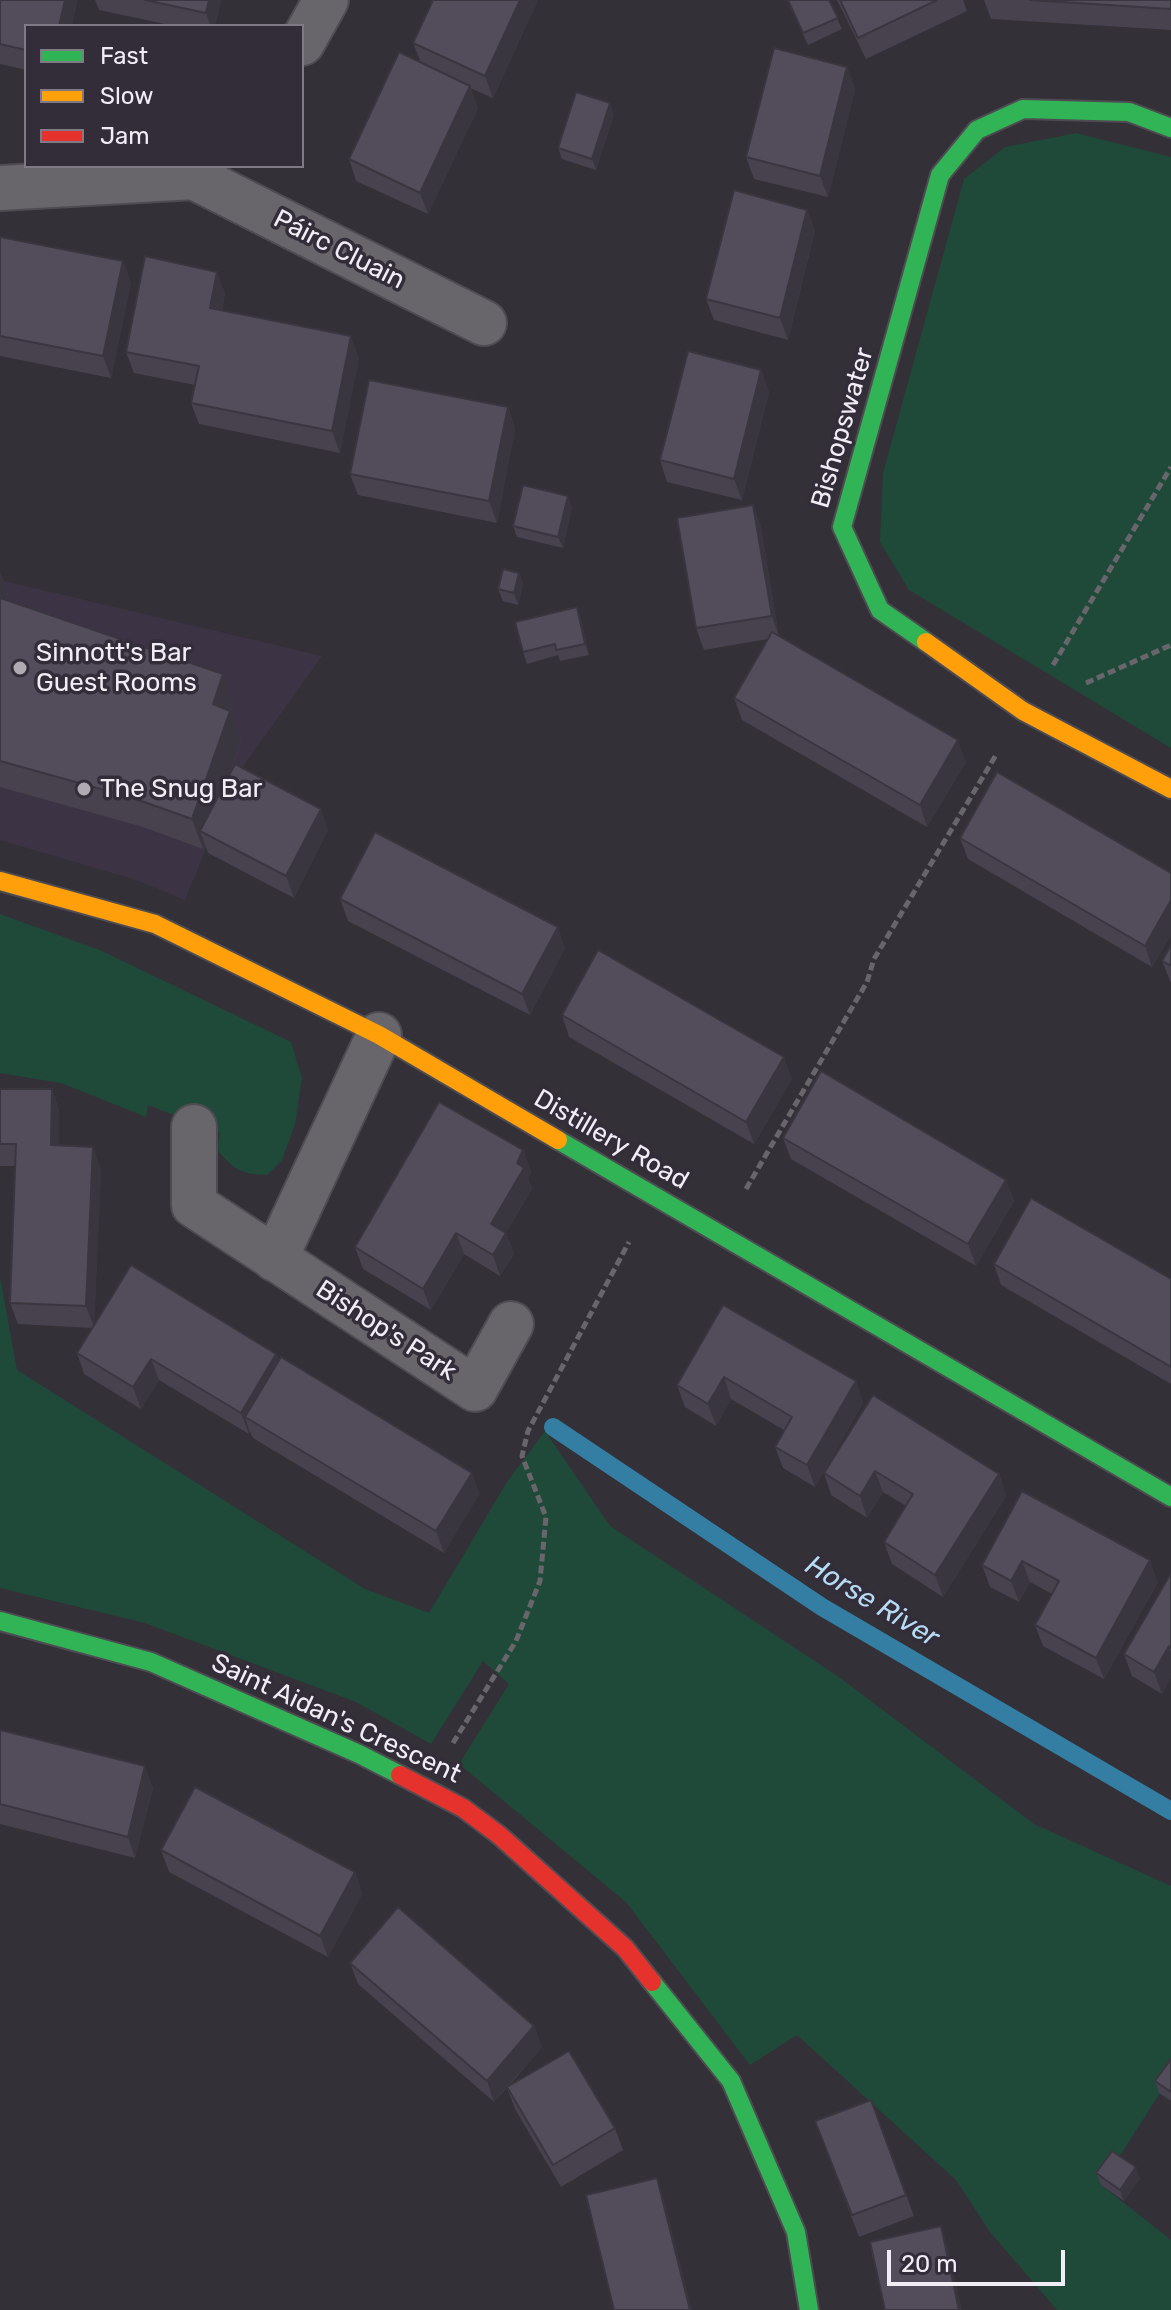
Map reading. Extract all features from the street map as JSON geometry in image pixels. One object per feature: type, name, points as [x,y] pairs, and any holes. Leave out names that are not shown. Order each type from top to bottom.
[{"type":"street","points":[[304,39],[326,0]]},
{"type":"street","name":"Bishopswater","points":[[1171,128],[1129,112],[1023,109],[977,130],[940,175],[842,527],[880,610],[1023,711],[1171,789]]},
{"type":"street","name":"Páirc Cluain","points":[[0,188],[199,172],[484,323]]},
{"type":"street","name":"Distillery Road","points":[[0,881],[155,924],[379,1035],[1171,1497]]},
{"type":"street","points":[[275,1259],[379,1035]]},
{"type":"street","name":"Bishop's Park","points":[[194,1127],[194,1205],[475,1389],[511,1324]]},
{"type":"street","name":"Saint Aidan's Crescent","points":[[0,1621],[151,1662],[346,1748],[463,1808],[499,1835],[625,1948],[731,2081],[796,2232],[809,2310]]},
{"type":"path","points":[[719,1235],[867,982],[874,959],[1171,467]]},
{"type":"path","points":[[1023,711],[1171,645]]},
{"type":"path","points":[[425,1788],[516,1641],[540,1581],[546,1517],[522,1456],[528,1431],[654,1196]]},
{"type":"shaded area","points":[[0,580],[322,656],[234,779],[185,900],[133,879],[0,840]]},
{"type":"green space","points":[[1076,133],[1171,157],[1171,748],[909,590],[880,542],[883,473],[964,179],[1005,147]]},
{"type":"green space","points":[[0,914],[102,951],[291,1042],[302,1078],[295,1124],[282,1160],[267,1175],[244,1172],[228,1162],[217,1149],[220,1133],[148,1105],[146,1117],[61,1083],[0,1073]]},
{"type":"green space","points":[[0,1277],[17,1370],[365,1589],[429,1613],[507,1482],[545,1431],[610,1526],[839,1677],[1034,1824],[1171,1886],[1171,2076],[1101,2185],[1171,2240],[1171,2310],[1057,2310],[990,2232],[956,2180],[797,2035],[750,2065],[626,1902],[459,1764],[509,1684],[483,1661],[431,1744],[356,1702],[145,1623],[0,1588]]},
{"type":"building","points":[[0,0],[65,0],[59,24],[24,24],[24,50],[0,44]]},
{"type":"building","points":[[145,0],[209,0],[206,13]]},
{"type":"building","points":[[433,0],[520,0],[485,76],[413,43]]},
{"type":"building","points":[[788,0],[829,0],[838,18],[803,33]]},
{"type":"building","points":[[840,0],[937,0],[858,38]]},
{"type":"building","points":[[1030,0],[1171,0],[1171,9]]},
{"type":"building","points":[[774,48],[847,67],[820,176],[746,157]]},
{"type":"building","points":[[399,52],[470,86],[420,193],[349,159]]},
{"type":"building","points":[[576,92],[610,103],[592,159],[558,148]]},
{"type":"building","points":[[734,190],[807,210],[780,318],[706,299]]},
{"type":"building","points":[[0,237],[123,261],[103,356],[0,336]]},
{"type":"building","points":[[145,256],[217,272],[210,308],[351,336],[332,431],[191,403],[199,366],[126,352]]},
{"type":"building","points":[[688,351],[761,370],[734,479],[660,460]]},
{"type":"building","points":[[369,380],[508,407],[489,501],[350,474]]},
{"type":"building","points":[[523,485],[568,496],[558,537],[513,526]]},
{"type":"building","points":[[753,505],[772,616],[696,628],[677,518]]},
{"type":"building","points":[[503,569],[519,573],[514,593],[498,589]]},
{"type":"building","points":[[0,598],[223,674],[213,704],[230,711],[192,819],[133,798],[0,761]]},
{"type":"building","points":[[577,607],[585,644],[556,650],[555,644],[523,652],[515,622]]},
{"type":"building","points":[[772,632],[958,740],[920,805],[734,698]]},
{"type":"building","points":[[235,764],[321,809],[286,876],[200,831]]},
{"type":"building","points":[[997,772],[1171,873],[1171,900],[1145,946],[960,838]]},
{"type":"building","points":[[375,832],[558,927],[522,994],[340,899]]},
{"type":"building","points":[[1171,945],[1171,966],[1162,961]]},
{"type":"building","points":[[598,950],[784,1057],[746,1122],[562,1015]]},
{"type":"building","points":[[821,1071],[1006,1180],[968,1244],[783,1138]]},
{"type":"building","points":[[0,1089],[52,1089],[51,1145],[93,1147],[86,1306],[10,1303],[16,1144],[0,1144]]},
{"type":"building","points":[[439,1102],[523,1150],[517,1163],[524,1168],[491,1224],[506,1233],[493,1255],[456,1233],[423,1289],[355,1247]]},
{"type":"building","points":[[1031,1198],[1171,1279],[1171,1367],[994,1264]]},
{"type":"building","points":[[131,1265],[276,1354],[241,1413],[151,1359],[133,1387],[77,1353]]},
{"type":"building","points":[[723,1305],[856,1381],[807,1465],[775,1447],[792,1417],[724,1377],[708,1404],[677,1385]]},
{"type":"building","points":[[281,1357],[472,1473],[436,1531],[245,1417]]},
{"type":"building","points":[[873,1395],[999,1474],[935,1575],[884,1542],[913,1494],[875,1471],[860,1496],[824,1473]]},
{"type":"building","points":[[1022,1491],[1150,1560],[1096,1658],[1035,1625],[1059,1581],[1022,1561],[1011,1581],[982,1565]]},
{"type":"building","points":[[1171,1573],[1171,1648],[1169,1646],[1154,1672],[1124,1654]]},
{"type":"building","points":[[0,1730],[145,1766],[128,1837],[0,1804]]},
{"type":"building","points":[[195,1787],[355,1872],[320,1936],[161,1850]]},
{"type":"building","points":[[398,1907],[534,2026],[487,2081],[350,1963]]},
{"type":"building","points":[[569,2051],[615,2128],[553,2165],[507,2087]]},
{"type":"building","points":[[1171,2059],[1171,2092],[1155,2081]]},
{"type":"building","points":[[871,2100],[906,2195],[852,2215],[815,2121]]},
{"type":"building","points":[[1112,2151],[1136,2167],[1120,2190],[1096,2173]]},
{"type":"building","points":[[657,2178],[690,2310],[614,2310],[586,2195]]},
{"type":"building","points":[[941,2226],[959,2310],[885,2310],[870,2242]]},
{"type":"waterway","name":"Horse River","points":[[553,1427],[822,1607],[1171,1811]]},
{"type":"traffic: fast","points":[[926,642],[880,610],[842,527],[940,175],[977,130],[1023,109],[1129,112],[1171,128]]},
{"type":"traffic: fast","points":[[558,1140],[1171,1497]]},
{"type":"traffic: fast","points":[[0,1621],[151,1662],[400,1775]]},
{"type":"traffic: fast","points":[[652,1982],[731,2081],[796,2232],[809,2310]]},
{"type":"traffic: slow","points":[[926,642],[1023,711],[1171,789]]},
{"type":"traffic: slow","points":[[0,881],[155,924],[379,1035],[558,1140]]},
{"type":"traffic: jam","points":[[400,1775],[463,1808],[499,1835],[625,1948],[652,1982]]},
{"type":"place","name":"Sinnott's Bar Guest Rooms","points":[[20,668]]},
{"type":"place","name":"The Snug Bar","points":[[84,789]]}]
